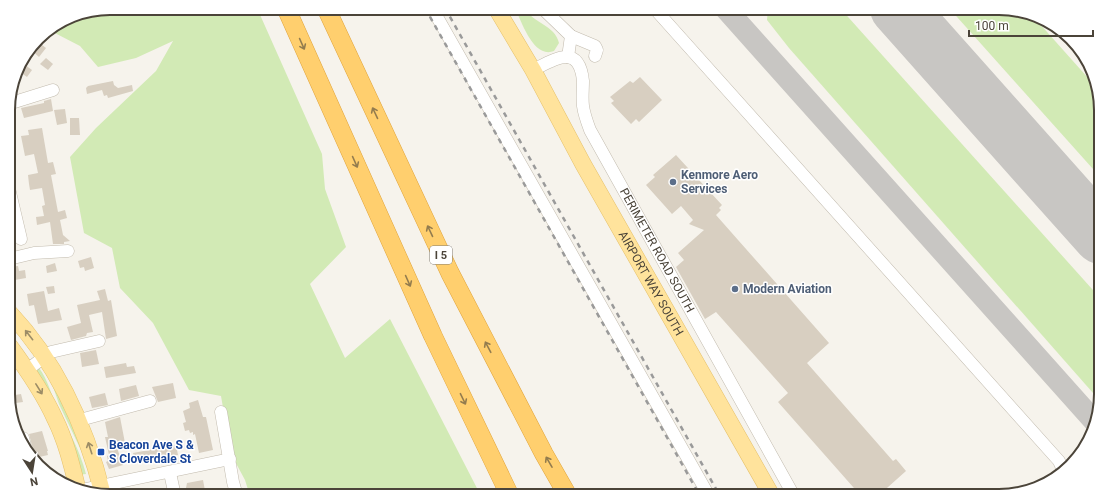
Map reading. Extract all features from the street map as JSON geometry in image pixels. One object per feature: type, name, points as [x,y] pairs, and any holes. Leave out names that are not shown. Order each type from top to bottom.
[{"type":"highway","points":[[289,15],[433,336],[507,489]]},
{"type":"highway","name":"I 5","points":[[329,15],[450,273],[544,454],[564,489]]},
{"type":"main road","name":"AIRPORT WAY SOUTH","points":[[500,15],[533,70],[583,164],[768,489]]},
{"type":"main road","name":"AIRPORT WAY SOUTH","points":[[510,15],[533,70]]},
{"type":"main road","points":[[15,319],[45,356],[80,420],[90,447],[102,488]]},
{"type":"main road","points":[[15,353],[27,370],[55,418],[78,483]]},
{"type":"street","points":[[436,15],[705,489]]},
{"type":"street","points":[[549,15],[571,36],[568,57]]},
{"type":"street","points":[[660,15],[1054,455],[1061,465]]},
{"type":"street","name":"PERIMETER ROAD SOUTH","points":[[571,36],[595,46],[597,50],[588,60],[583,82],[583,106],[590,130],[790,489]]},
{"type":"street","points":[[533,70],[557,57],[588,60]]},
{"type":"street","points":[[15,102],[53,90]]},
{"type":"street","points":[[15,214],[21,239]]},
{"type":"street","points":[[15,258],[34,253],[68,251]]},
{"type":"street","points":[[27,370],[45,356],[56,350],[99,341]]},
{"type":"street","points":[[80,420],[150,401]]},
{"type":"street","points":[[221,412],[235,489]]},
{"type":"street","points":[[107,489],[230,459]]},
{"type":"street","points":[[170,473],[173,489]]},
{"type":"green space","points":[[260,15],[322,154],[325,189],[346,247],[310,284],[345,358],[390,319],[477,489],[248,489],[245,480],[231,454],[221,396],[189,390],[153,323],[120,288],[112,248],[84,233],[70,157],[96,128],[156,71],[173,41],[136,58],[98,67],[80,46],[55,33],[74,22],[97,16]]},
{"type":"green space","points":[[518,15],[530,15],[549,28],[557,37],[559,43],[554,51],[547,52],[540,50],[525,30]]},
{"type":"green space","points":[[767,15],[846,15],[1094,291],[1094,394],[789,48],[767,20]]},
{"type":"green space","points":[[955,15],[1005,15],[1030,20],[1041,25],[1089,79],[1091,85],[1094,110],[1094,170]]},
{"type":"green space","points":[[39,368],[45,377],[57,408],[77,448],[86,474],[78,475],[34,371]]},
{"type":"green space","points":[[51,381],[70,410],[88,465],[59,404]]},
{"type":"building","points":[[42,44],[46,48],[39,57],[34,53]]},
{"type":"building","points":[[46,58],[53,64],[48,70],[40,64]]},
{"type":"building","points":[[26,66],[32,70],[27,77],[22,74]]},
{"type":"building","points":[[640,77],[662,100],[639,122],[636,119],[631,124],[611,103],[614,101],[610,97],[630,81],[633,83]]},
{"type":"building","points":[[113,81],[114,85],[118,88],[132,85],[133,91],[108,98],[107,95],[104,96],[102,90],[87,94],[86,88],[88,86]]},
{"type":"building","points":[[51,99],[53,111],[24,118],[21,108],[44,103],[44,101]]},
{"type":"building","points":[[65,109],[67,123],[57,125],[54,110]]},
{"type":"building","points":[[70,118],[79,118],[80,135],[70,135]]},
{"type":"building","points":[[42,128],[48,163],[53,162],[56,174],[51,175],[58,212],[65,210],[67,218],[60,220],[63,235],[70,241],[64,242],[64,244],[53,244],[50,222],[37,225],[36,217],[44,216],[42,206],[45,205],[42,188],[30,190],[28,175],[38,173],[34,154],[25,156],[21,136],[29,135],[28,130]]},
{"type":"building","points":[[676,155],[722,205],[719,208],[721,210],[716,215],[829,343],[807,363],[893,461],[896,459],[906,471],[886,489],[855,489],[778,402],[788,393],[716,312],[705,319],[676,267],[684,260],[678,253],[704,230],[689,224],[693,220],[681,206],[672,214],[646,185],[655,177],[653,175]]},
{"type":"building","points":[[91,257],[94,268],[85,271],[84,267],[80,268],[78,261]]},
{"type":"building","points":[[55,263],[57,271],[47,273],[46,266]]},
{"type":"building","points":[[15,266],[18,266],[19,271],[25,270],[26,278],[15,280]]},
{"type":"building","points":[[54,286],[55,293],[48,294],[46,287]]},
{"type":"building","points":[[105,289],[108,301],[111,300],[117,336],[106,339],[102,312],[89,315],[93,332],[87,333],[86,336],[71,340],[67,327],[81,323],[77,305],[100,300],[97,291]]},
{"type":"building","points":[[44,291],[48,311],[59,308],[62,320],[38,324],[34,305],[29,306],[27,294]]},
{"type":"building","points":[[96,350],[99,364],[82,367],[80,353]]},
{"type":"building","points":[[126,363],[127,367],[134,366],[136,373],[106,378],[104,367]]},
{"type":"building","points":[[173,383],[176,398],[158,402],[152,387]]},
{"type":"building","points":[[136,385],[139,396],[121,401],[119,389]]},
{"type":"building","points":[[105,393],[108,405],[92,408],[89,397]]},
{"type":"building","points":[[21,394],[23,402],[16,403],[15,395]]},
{"type":"building","points":[[198,400],[203,417],[206,417],[213,450],[199,453],[195,434],[193,435],[193,432],[190,433],[189,430],[185,431],[183,423],[186,422],[183,411],[190,408],[189,403]]},
{"type":"building","points":[[120,417],[125,443],[116,445],[123,465],[109,469],[106,462],[108,461],[107,456],[109,455],[105,437],[108,437],[105,422]]},
{"type":"building","points":[[42,431],[48,451],[35,452],[29,434]]},
{"type":"building","points":[[176,445],[178,455],[169,457],[168,455],[135,462],[133,453]]},
{"type":"building","points":[[203,480],[205,489],[181,489],[186,488],[187,483]]},
{"type":"taxiway","points":[[731,15],[1091,417]]},
{"type":"runway","points":[[904,15],[1094,228]]},
{"type":"railway","points":[[429,15],[696,489]]},
{"type":"railway","points":[[449,15],[716,489]]},
{"type":"place","name":"Kenmore Aero Services","points":[[673,182]]},
{"type":"place","name":"Modern Aviation","points":[[735,289]]},
{"type":"place","name":"Beacon Ave S & S Cloverdale St","points":[[101,452]]}]
